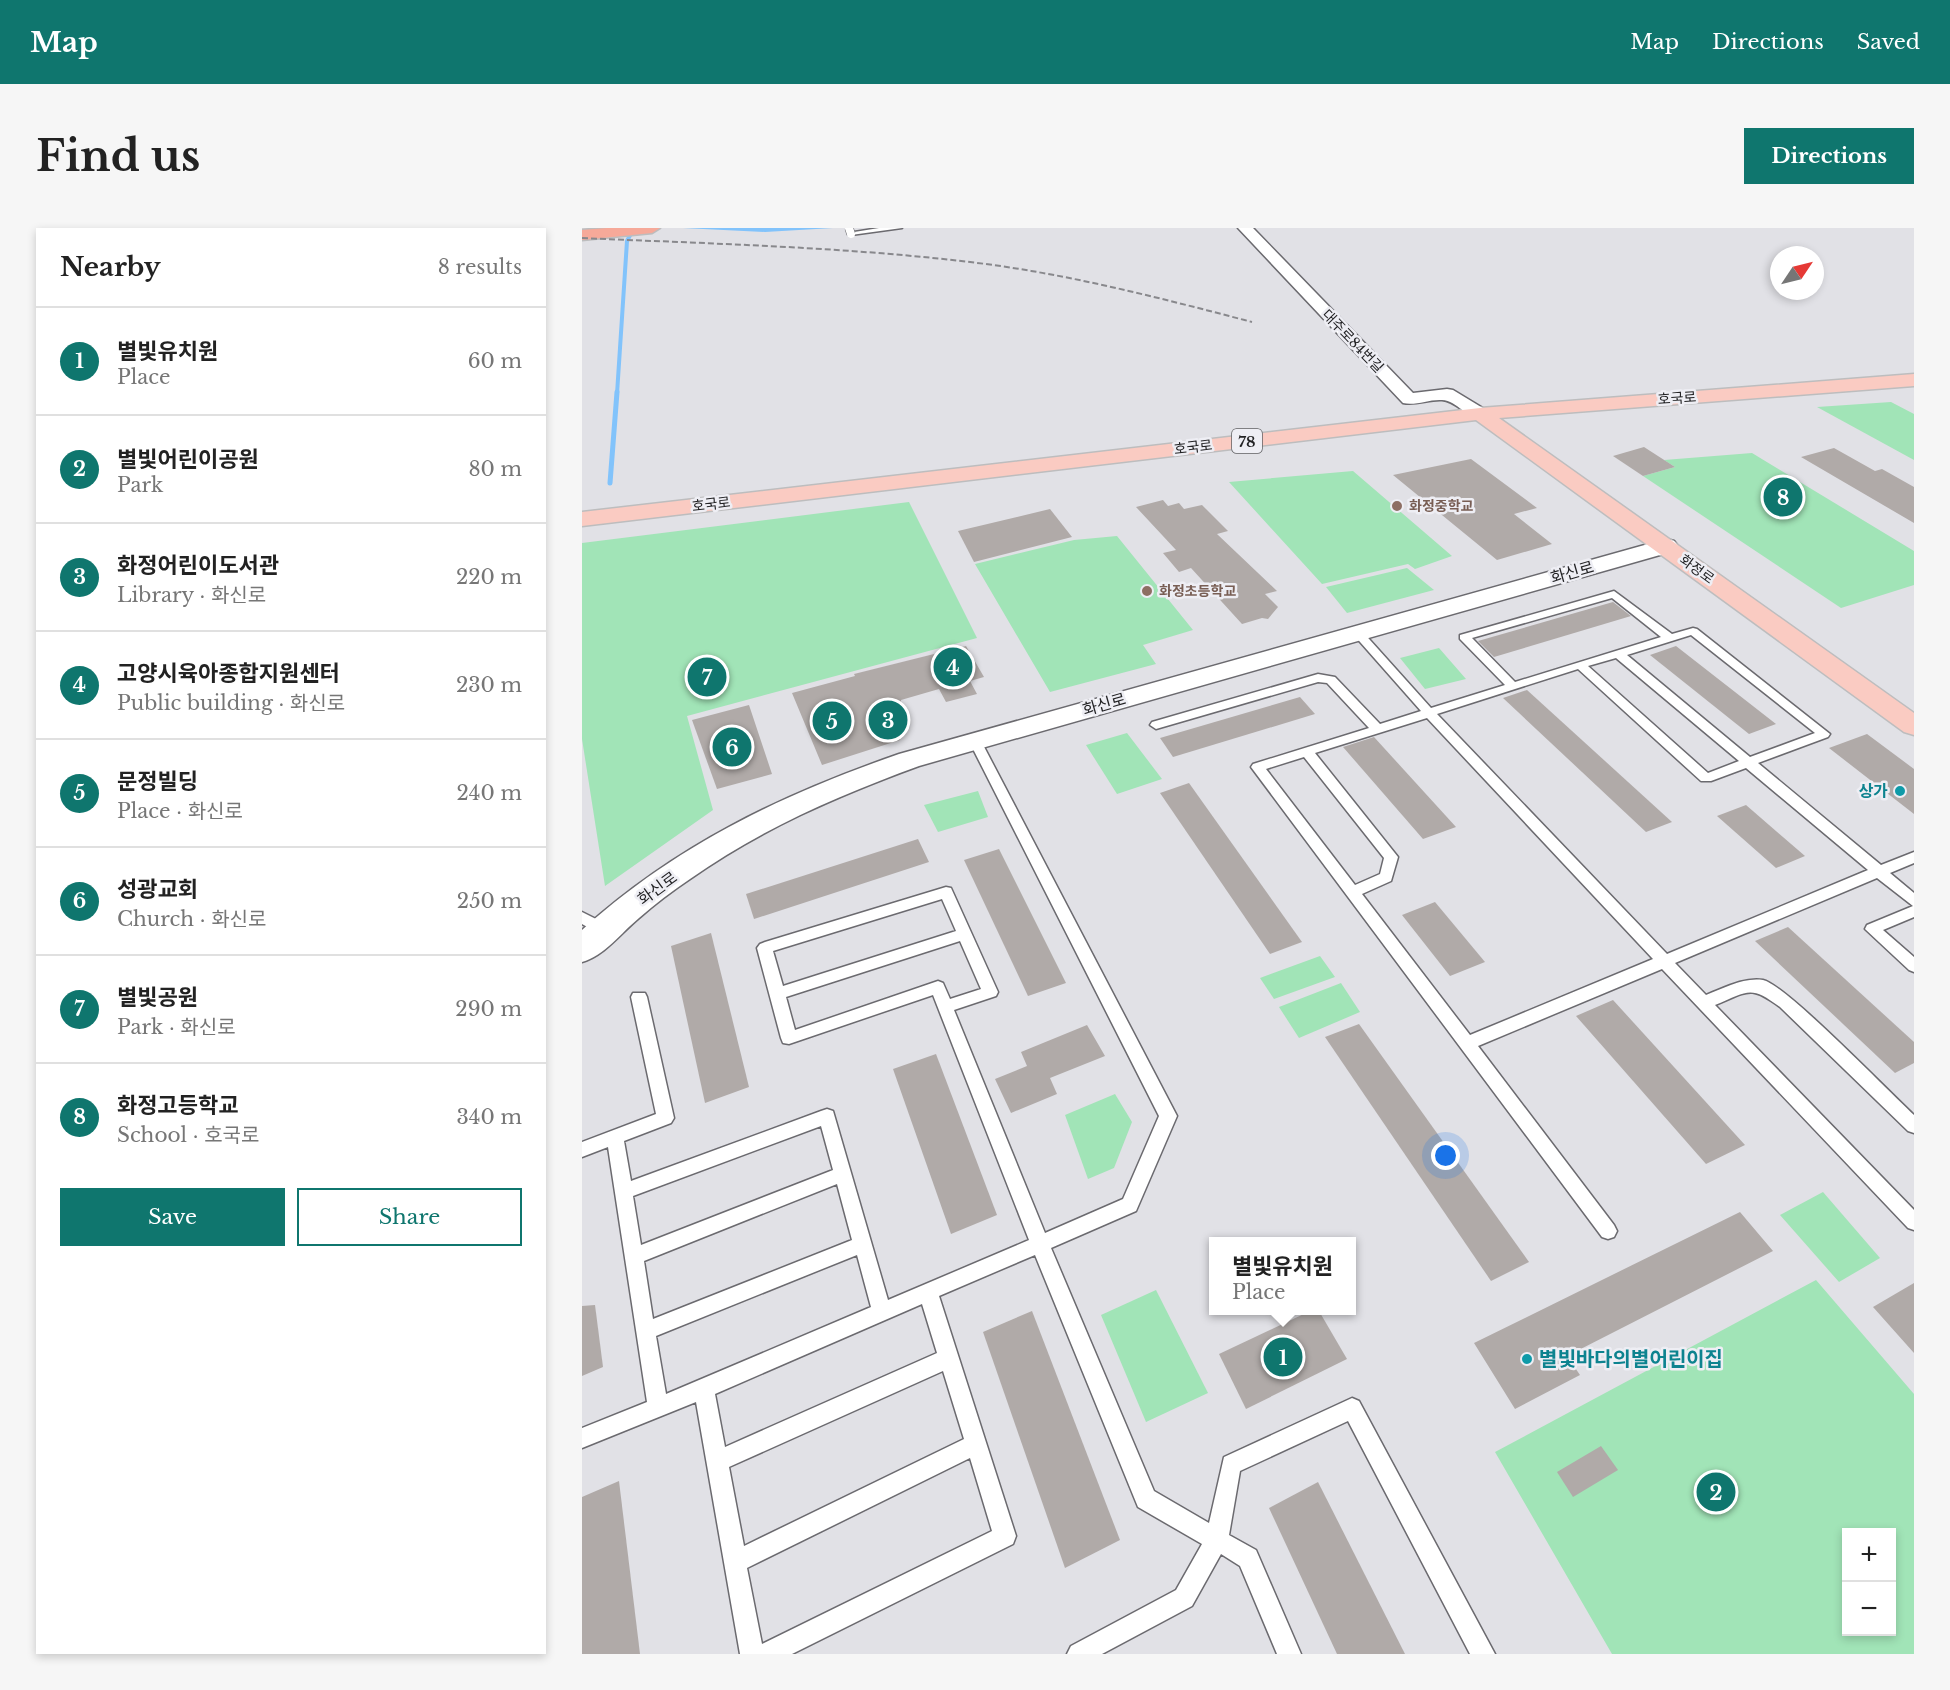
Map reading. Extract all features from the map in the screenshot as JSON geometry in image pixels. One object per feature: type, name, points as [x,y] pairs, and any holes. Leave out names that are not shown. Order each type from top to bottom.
[{"type":"highway","points":[[582,235],[652,228]]},
{"type":"main road","name":"호국로","points":[[582,519],[1485,418],[1914,380]]},
{"type":"main road","name":"호국로","points":[[582,527],[1485,418],[1914,387]]},
{"type":"main road","name":"화정로","points":[[1485,418],[1914,726]]},
{"type":"main road","name":"화신로","points":[[582,950],[592,923],[785,809],[909,760],[1666,546]]},
{"type":"street","name":"대주로84번길","points":[[1245,228],[1409,399],[1447,394],[1485,418]]},
{"type":"lane","points":[[850,231],[851,233],[899,228]]},
{"type":"lane","points":[[1514,686],[1464,637],[1614,594],[1670,638]]},
{"type":"lane","points":[[1580,665],[1706,778],[1824,734],[1692,631],[1619,654],[1580,665],[1428,712],[1258,767],[1608,1231]]},
{"type":"lane","points":[[1357,632],[1428,712],[1914,1222]]},
{"type":"lane","points":[[1619,654],[1914,901]]},
{"type":"lane","points":[[1156,725],[1318,678],[1331,680],[1377,729]]},
{"type":"lane","points":[[582,1438],[658,1408],[1130,1205],[1168,1116],[975,741]]},
{"type":"lane","points":[[1307,752],[1391,856],[1386,877],[1352,892]]},
{"type":"lane","points":[[1466,1044],[1914,857]]},
{"type":"lane","points":[[945,1007],[990,992],[946,892],[765,948],[789,1038],[938,987],[945,1007],[1040,1244],[1146,1499],[1248,1558],[1289,1654]]},
{"type":"lane","points":[[1914,910],[1872,929],[1914,966]]},
{"type":"lane","points":[[778,994],[964,934]]},
{"type":"lane","points":[[1704,1003],[1742,987],[1762,986],[1786,1003],[1914,1126]]},
{"type":"lane","points":[[582,1150],[665,1118],[639,997]]},
{"type":"lane","points":[[624,1192],[827,1116],[882,1312]]},
{"type":"lane","points":[[615,1137],[658,1408]]},
{"type":"lane","points":[[634,1256],[843,1174]]},
{"type":"lane","points":[[646,1331],[863,1244]]},
{"type":"lane","points":[[767,1654],[1005,1536],[928,1292]]},
{"type":"lane","points":[[717,1461],[949,1358]]},
{"type":"lane","points":[[704,1388],[752,1654]]},
{"type":"lane","points":[[1079,1654],[1184,1599],[1217,1539],[1231,1464],[1352,1408],[1483,1654]]},
{"type":"lane","points":[[735,1562],[976,1444]]},
{"type":"green space","points":[[1891,402],[1914,414],[1914,460],[1817,407]]},
{"type":"green space","points":[[1752,453],[1914,551],[1914,585],[1841,608],[1643,476],[1675,467],[1664,460]]},
{"type":"green space","points":[[1353,471],[1452,556],[1415,569],[1408,564],[1322,584],[1229,482]]},
{"type":"green space","points":[[909,502],[977,638],[687,716],[713,810],[605,886],[582,739],[582,543]]},
{"type":"green space","points":[[1117,536],[1193,630],[1143,645],[1156,664],[1050,692],[975,564],[1074,540]]},
{"type":"green space","points":[[1407,568],[1434,590],[1347,613],[1326,587]]},
{"type":"green space","points":[[1439,648],[1466,679],[1425,689],[1400,658]]},
{"type":"green space","points":[[1127,733],[1162,779],[1117,794],[1086,745]]},
{"type":"green space","points":[[978,791],[988,817],[938,832],[924,805]]},
{"type":"green space","points":[[1320,956],[1335,977],[1274,999],[1260,978]]},
{"type":"green space","points":[[1341,983],[1360,1012],[1299,1038],[1279,1007]]},
{"type":"green space","points":[[1115,1094],[1132,1122],[1114,1168],[1088,1179],[1065,1115]]},
{"type":"green space","points":[[1823,1192],[1880,1258],[1839,1282],[1780,1215]]},
{"type":"green space","points":[[1816,1280],[1914,1394],[1914,1654],[1612,1654],[1495,1452]]},
{"type":"green space","points":[[1156,1290],[1208,1393],[1146,1422],[1101,1315]]},
{"type":"water","points":[[683,228],[833,228],[765,232]]},
{"type":"building","points":[[1644,447],[1675,467],[1643,476],[1613,456]]},
{"type":"building","points":[[1834,448],[1875,471],[1882,469],[1914,487],[1914,523],[1801,457]]},
{"type":"building","name":"화정중학교","points":[[1471,459],[1537,508],[1514,514],[1552,544],[1497,560],[1393,475]]},
{"type":"building","name":"화정초등학교","points":[[1163,500],[1168,506],[1179,503],[1184,509],[1202,505],[1228,531],[1217,534],[1277,591],[1265,594],[1278,607],[1268,619],[1262,618],[1242,624],[1191,568],[1179,572],[1163,553],[1176,550],[1136,507]]},
{"type":"building","points":[[1050,509],[1072,537],[974,562],[958,531]]},
{"type":"building","points":[[1613,602],[1631,616],[1494,657],[1478,641]]},
{"type":"building","points":[[966,646],[984,677],[970,681],[977,694],[946,702],[939,689],[901,700],[900,740],[822,765],[792,693],[855,676],[854,674]]},
{"type":"building","points":[[1676,646],[1776,724],[1749,734],[1650,655]]},
{"type":"building","points":[[1527,690],[1672,822],[1646,832],[1503,698]]},
{"type":"building","points":[[1300,697],[1315,714],[1173,757],[1160,738]]},
{"type":"building","points":[[749,705],[772,774],[717,789],[692,720]]},
{"type":"building","name":"상가","points":[[1867,734],[1914,769],[1914,814],[1829,748]]},
{"type":"building","points":[[1374,737],[1456,827],[1423,839],[1343,747]]},
{"type":"building","points":[[1189,783],[1302,942],[1270,954],[1160,793]]},
{"type":"building","points":[[1746,805],[1805,856],[1776,868],[1717,816]]},
{"type":"building","points":[[918,839],[929,862],[754,919],[746,894]]},
{"type":"building","points":[[999,849],[1066,983],[1028,996],[964,860]]},
{"type":"building","points":[[1435,902],[1485,962],[1450,976],[1402,915]]},
{"type":"building","points":[[1788,927],[1914,1042],[1914,1063],[1895,1073],[1755,941]]},
{"type":"building","points":[[711,933],[749,1087],[705,1103],[671,946]]},
{"type":"building","points":[[1613,1000],[1745,1145],[1706,1164],[1576,1016]]},
{"type":"building","points":[[1359,1024],[1529,1262],[1491,1281],[1325,1037]]},
{"type":"building","points":[[1087,1025],[1105,1056],[1050,1078],[1057,1094],[1011,1113],[995,1079],[1027,1066],[1021,1052]]},
{"type":"building","points":[[936,1054],[997,1215],[951,1234],[893,1069]]},
{"type":"building","points":[[1740,1212],[1773,1251],[1567,1356],[1580,1375],[1515,1409],[1474,1343]]},
{"type":"building","points":[[1914,1283],[1914,1353],[1873,1307]]},
{"type":"building","points":[[595,1305],[603,1367],[582,1376],[582,1306]]},
{"type":"building","points":[[1032,1311],[1120,1540],[1065,1568],[983,1332]]},
{"type":"building","points":[[1302,1315],[1321,1315],[1347,1359],[1246,1409],[1219,1354]]},
{"type":"building","points":[[1601,1446],[1618,1470],[1573,1497],[1557,1472]]},
{"type":"building","points":[[619,1481],[640,1654],[582,1654],[582,1497]]},
{"type":"building","points":[[1318,1482],[1405,1654],[1337,1654],[1269,1508]]},
{"type":"waterway","points":[[617,394],[627,241],[634,228]]},
{"type":"waterway","points":[[610,483],[617,392]]},
{"type":"railway","points":[[582,238],[835,250],[986,264],[1087,282],[1252,322]]},
{"type":"place","name":"화정고등학교","points":[[1783,497]]},
{"type":"place","name":"화정중학교","points":[[1397,506]]},
{"type":"place","name":"화정초등학교","points":[[1147,591]]},
{"type":"place","name":"고양시육아종합지원센터","points":[[953,667]]},
{"type":"place","name":"별빛공원","points":[[707,677]]},
{"type":"place","name":"화정어린이도서관","points":[[888,720]]},
{"type":"place","name":"문정빌딩","points":[[832,721]]},
{"type":"place","name":"성광교회","points":[[732,747]]},
{"type":"place","name":"상가","points":[[1900,791]]},
{"type":"place","name":"별빛유치원","points":[[1283,1357]]},
{"type":"place","name":"별빛바다의별어린이집","points":[[1527,1359]]},
{"type":"place","name":"별빛어린이공원","points":[[1716,1492]]}]
